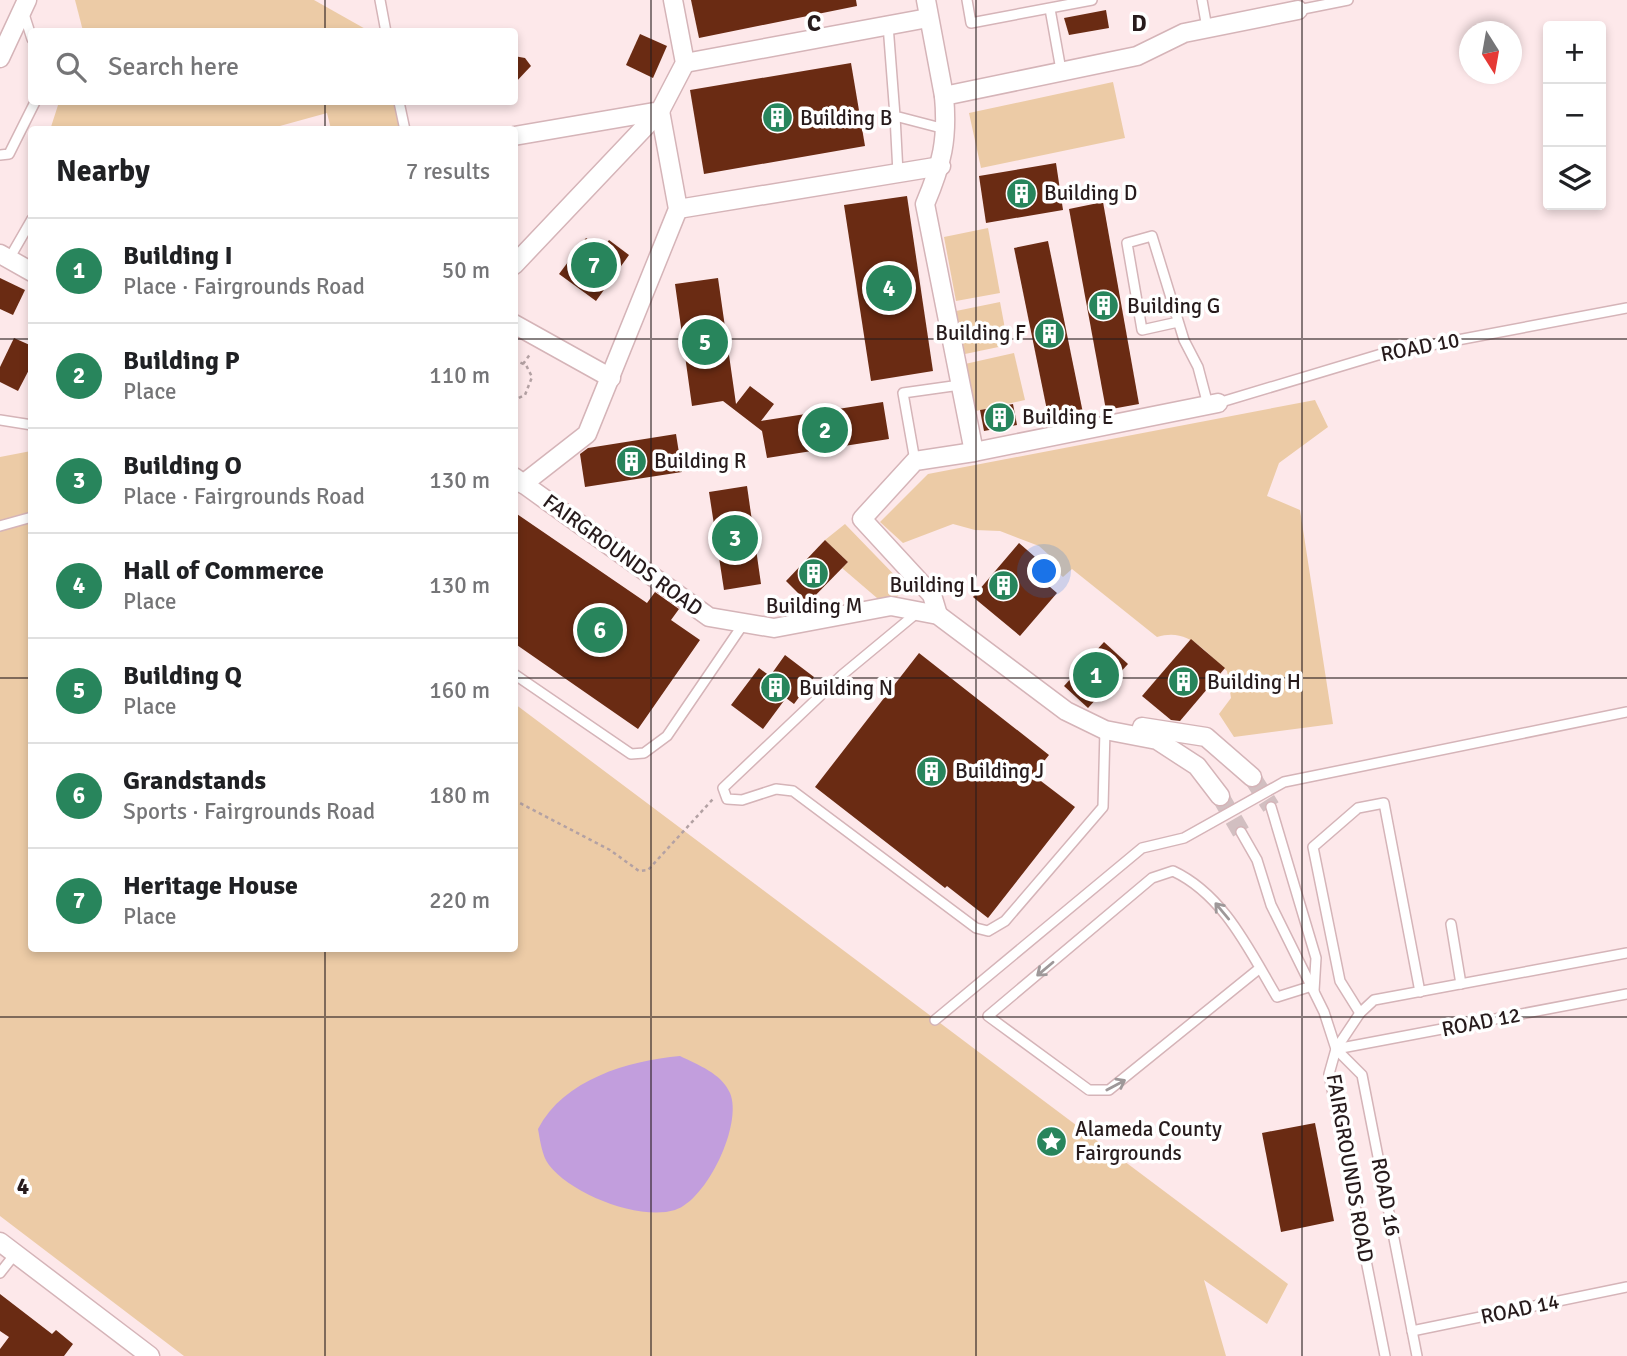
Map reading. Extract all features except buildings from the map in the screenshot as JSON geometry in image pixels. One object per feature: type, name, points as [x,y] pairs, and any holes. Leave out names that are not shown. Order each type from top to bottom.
[{"type":"street","points":[[518,261],[660,111],[685,63],[673,0]]},
{"type":"street","points":[[0,58],[25,4]]},
{"type":"street","points":[[685,63],[888,24],[927,9],[944,96],[947,130],[941,166],[925,204],[974,452]]},
{"type":"street","points":[[944,96],[1137,56],[1184,33],[1298,10]]},
{"type":"street","points":[[518,135],[660,111]]},
{"type":"street","points":[[519,480],[587,434],[678,209],[660,111]]},
{"type":"street","points":[[678,209],[941,166]]},
{"type":"street","points":[[5,256],[28,270]]},
{"type":"street","points":[[518,326],[611,378]]},
{"type":"street","points":[[938,615],[932,595],[862,519],[915,461],[974,452],[1213,404]]},
{"type":"street","name":"FAIRGROUNDS ROAD","points":[[519,480],[709,617],[774,628],[891,606],[938,615],[1066,711],[1105,730],[1157,740],[1197,766],[1220,796]]},
{"type":"street","points":[[1105,730],[1142,727],[1206,737],[1252,777]]},
{"type":"street","points":[[0,1242],[150,1356]]},
{"type":"lane","points":[[380,0],[385,28]]},
{"type":"lane","points":[[967,0],[971,23],[1092,0]]},
{"type":"lane","points":[[1202,0],[1207,28]]},
{"type":"lane","points":[[1298,10],[1348,0]]},
{"type":"lane","points":[[25,4],[30,28]]},
{"type":"lane","points":[[1050,9],[1061,70]]},
{"type":"lane","points":[[888,24],[898,173]]},
{"type":"lane","points":[[0,155],[9,154],[34,105]]},
{"type":"lane","points":[[400,105],[404,126]]},
{"type":"lane","points":[[895,116],[947,130]]},
{"type":"lane","points":[[5,256],[28,224]]},
{"type":"lane","points":[[1178,322],[1142,330],[1127,243],[1152,236],[1178,322],[1213,404]]},
{"type":"lane","name":"ROAD 10","points":[[1213,404],[1378,355],[1627,309]]},
{"type":"lane","points":[[915,461],[903,393],[960,385]]},
{"type":"lane","points":[[0,420],[28,424]]},
{"type":"lane","points":[[0,526],[28,518]]},
{"type":"lane","points":[[919,612],[842,675],[723,788],[727,799],[733,801],[776,789],[793,791],[976,928],[988,931],[1005,922],[1097,817],[1106,794],[1105,730]]},
{"type":"lane","points":[[518,677],[631,754],[644,753],[667,736],[744,623]]},
{"type":"lane","points":[[935,1020],[1142,848],[1184,838],[1284,782],[1627,712]]},
{"type":"lane","points":[[1360,1013],[1339,981],[1313,847],[1358,807],[1384,803],[1420,992]]},
{"type":"lane","points":[[1260,968],[1118,1086],[1109,1090],[1089,1090],[988,1016],[1152,878],[1173,870],[1195,881],[1239,931],[1277,997],[1313,990],[1316,958],[1271,807]]},
{"type":"lane","name":"FAIRGROUNDS ROAD","points":[[1241,832],[1257,860],[1271,905],[1313,990],[1336,1049],[1329,1074],[1385,1356]]},
{"type":"lane","points":[[1451,924],[1461,984]]},
{"type":"lane","points":[[1336,1049],[1360,1013],[1374,1000],[1627,953]]},
{"type":"lane","name":"ROAD 12","points":[[1336,1049],[1627,994]]},
{"type":"lane","name":"ROAD 16","points":[[1336,1049],[1362,1075],[1417,1356]]},
{"type":"lane","points":[[0,1273],[15,1254]]},
{"type":"lane","name":"ROAD 14","points":[[1412,1331],[1627,1287]]},
{"type":"path","points":[[518,362],[526,366],[531,377],[525,395],[518,398]]},
{"type":"path","points":[[518,802],[610,850],[626,865],[648,870],[723,788]]},
{"type":"shaded area","points":[[75,0],[314,0],[364,28],[82,28]]},
{"type":"shaded area","points":[[1113,82],[1125,138],[981,168],[969,113]]},
{"type":"shaded area","points":[[58,105],[397,105],[400,126],[330,126],[327,113],[280,126],[51,126]]},
{"type":"shaded area","points":[[988,228],[1000,293],[956,301],[944,237]]},
{"type":"shaded area","points":[[1000,302],[1008,345],[965,354],[956,311]]},
{"type":"shaded area","points":[[1014,353],[1025,400],[976,411],[965,364]]},
{"type":"shaded area","points":[[1315,400],[1328,427],[1279,463],[1267,496],[1300,510],[1333,724],[1234,737],[1219,714],[1231,698],[1227,671],[1204,649],[1187,638],[1178,635],[1157,637],[1072,569],[1063,577],[1045,562],[1049,555],[1039,546],[1000,531],[975,530],[953,524],[903,543],[880,522],[928,474]]},
{"type":"shaded area","points":[[28,452],[28,952],[518,952],[518,706],[1288,1284],[1267,1324],[1204,1280],[1226,1356],[184,1356],[0,1216],[0,457]]},
{"type":"shaded area","points":[[845,524],[906,587],[896,598],[877,598],[842,568],[848,562],[825,540]]},
{"type":"shaded area","points":[[680,1056],[721,1080],[730,1093],[733,1107],[727,1141],[719,1159],[710,1177],[687,1203],[675,1210],[660,1212],[625,1208],[573,1186],[549,1165],[543,1153],[538,1129],[549,1112],[564,1097],[581,1085],[619,1068]]},
{"type":"tunnel","points":[[1252,777],[1271,807]]},
{"type":"tunnel","points":[[1220,796],[1241,832]]},
{"type":"place","name":"Building B","points":[[777,118]]},
{"type":"place","name":"Building D","points":[[1021,193]]},
{"type":"place","name":"Heritage House","points":[[594,265]]},
{"type":"place","name":"Hall of Commerce","points":[[889,288]]},
{"type":"place","name":"Building G","points":[[1104,306]]},
{"type":"place","name":"Building F","points":[[1049,333]]},
{"type":"place","name":"Building Q","points":[[705,342]]},
{"type":"place","name":"Building E","points":[[999,417]]},
{"type":"place","name":"Building P","points":[[825,430]]},
{"type":"place","name":"Building R","points":[[631,461]]},
{"type":"place","name":"Building O","points":[[735,538]]},
{"type":"place","name":"Building M","points":[[814,574]]},
{"type":"place","name":"Building L","points":[[1003,585]]},
{"type":"place","name":"Grandstands","points":[[600,630]]},
{"type":"place","name":"Building I","points":[[1096,675]]},
{"type":"place","name":"Building H","points":[[1184,682]]},
{"type":"place","name":"Building N","points":[[776,688]]},
{"type":"place","name":"Building J","points":[[932,771]]},
{"type":"place","name":"Alameda County Fairgrounds","points":[[1052,1141]]}]
